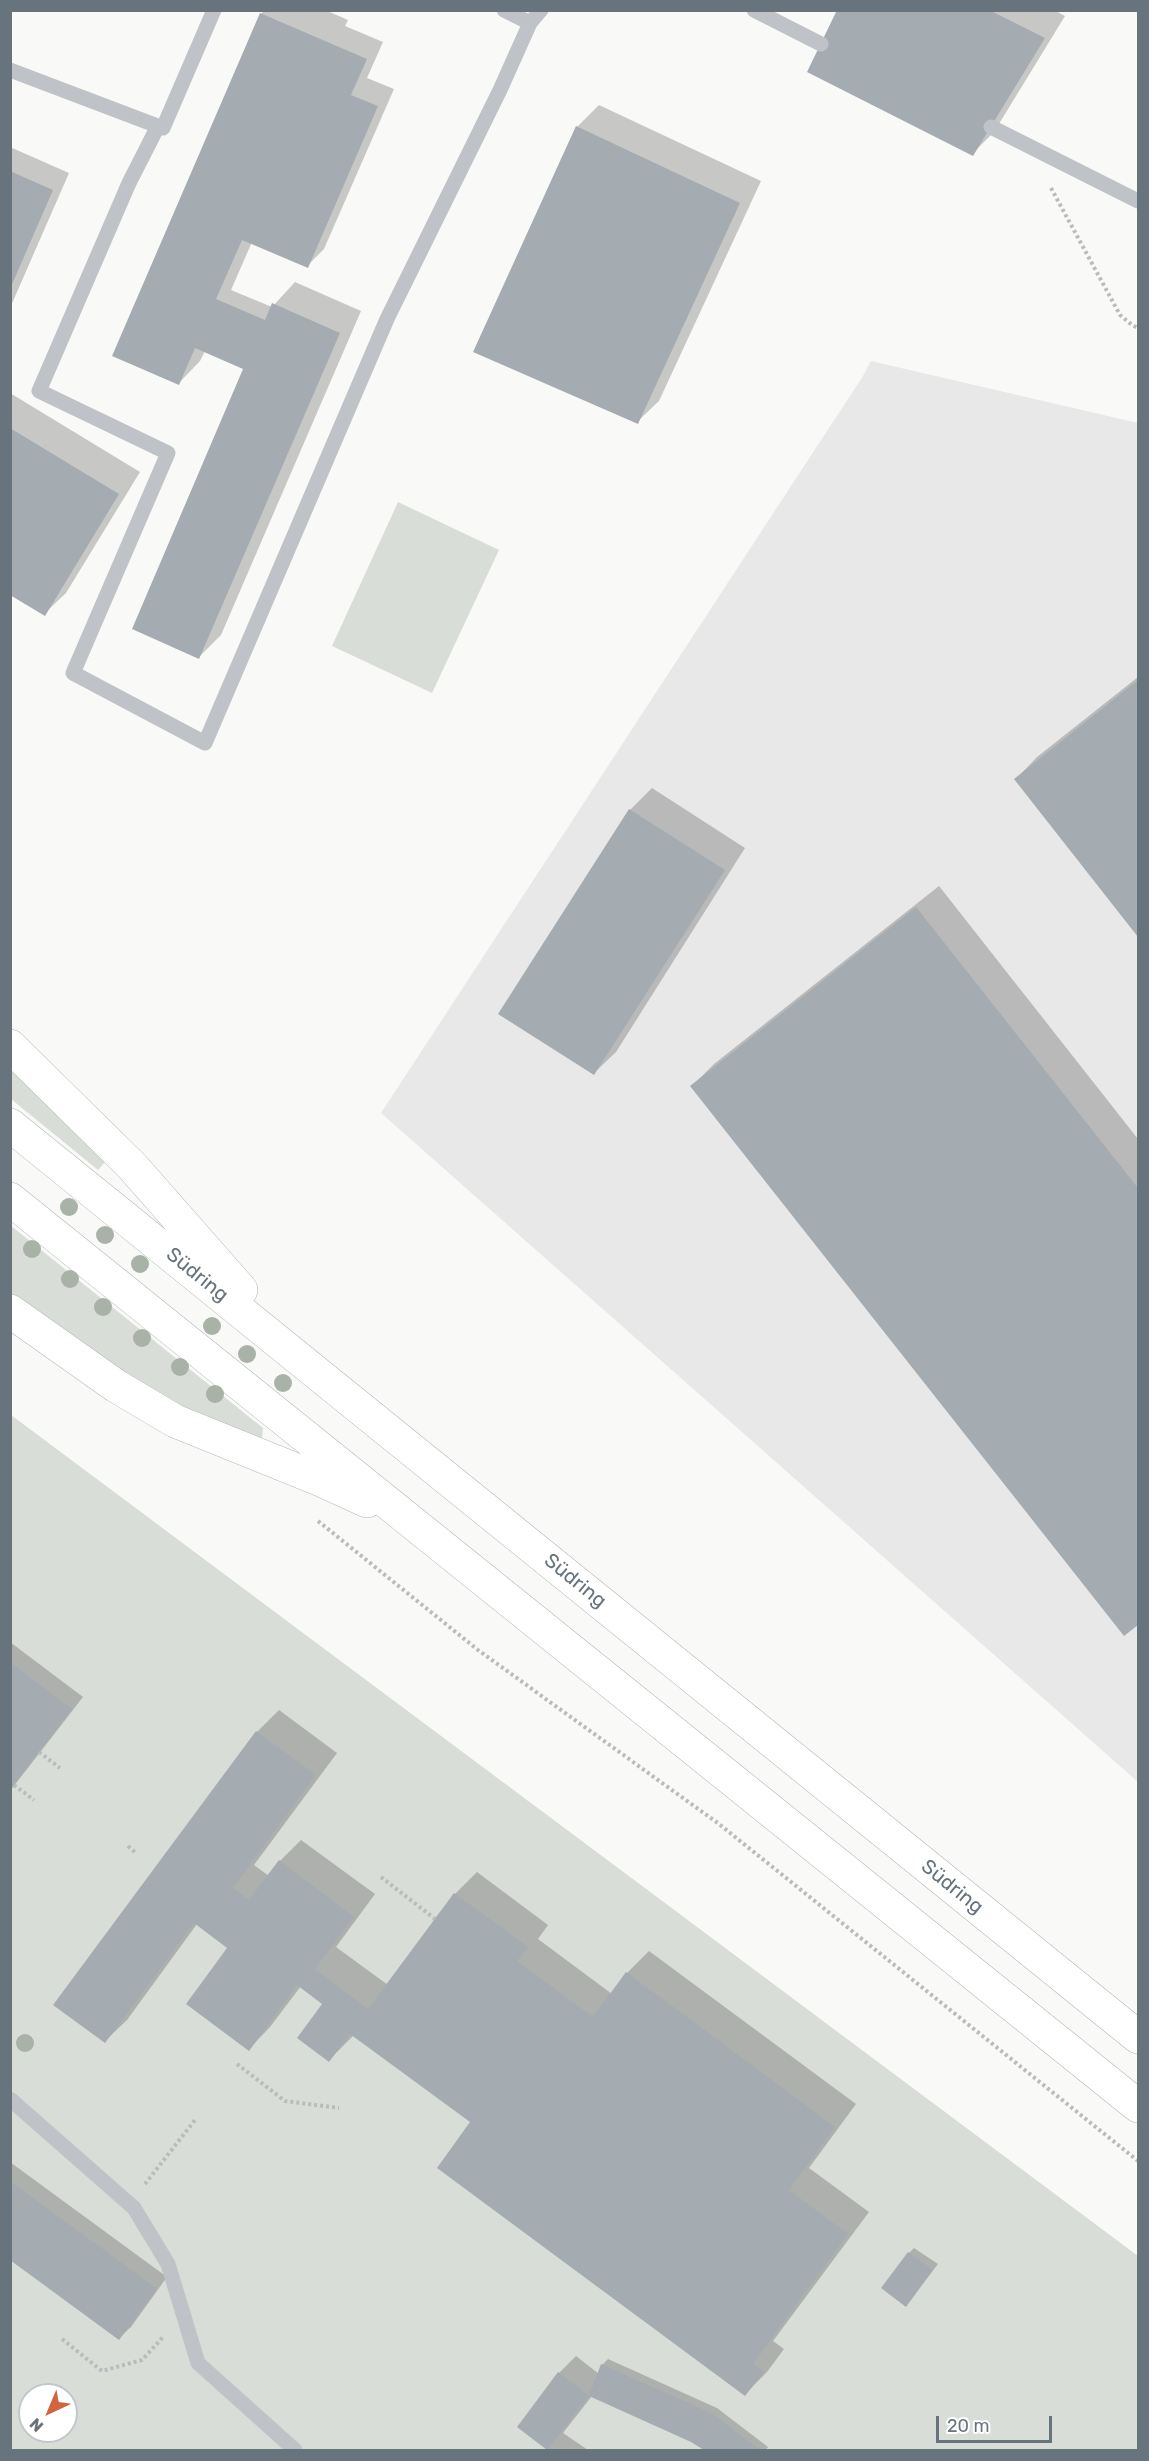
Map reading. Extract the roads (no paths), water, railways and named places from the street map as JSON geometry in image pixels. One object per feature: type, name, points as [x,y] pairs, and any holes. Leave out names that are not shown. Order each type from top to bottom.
[{"type":"main road","points":[[10,1046],[132,1166],[299,1357]]},
{"type":"main road","name":"Südring","points":[[10,1125],[1138,2037]]},
{"type":"main road","points":[[10,1199],[1138,2106]]},
{"type":"main road","points":[[10,1311],[116,1386],[176,1421],[321,1480],[411,1522]]},
{"type":"lane","points":[[10,70],[163,128],[214,10]]},
{"type":"lane","points":[[504,10],[530,23]]},
{"type":"lane","points":[[158,126],[129,183],[39,391],[168,453],[73,673],[205,743],[387,319],[500,90],[530,23],[541,10]]},
{"type":"lane","points":[[754,10],[820,44]]},
{"type":"lane","points":[[991,127],[1138,201]]},
{"type":"lane","points":[[10,2099],[134,2208],[168,2264],[198,2363],[295,2451]]}]
